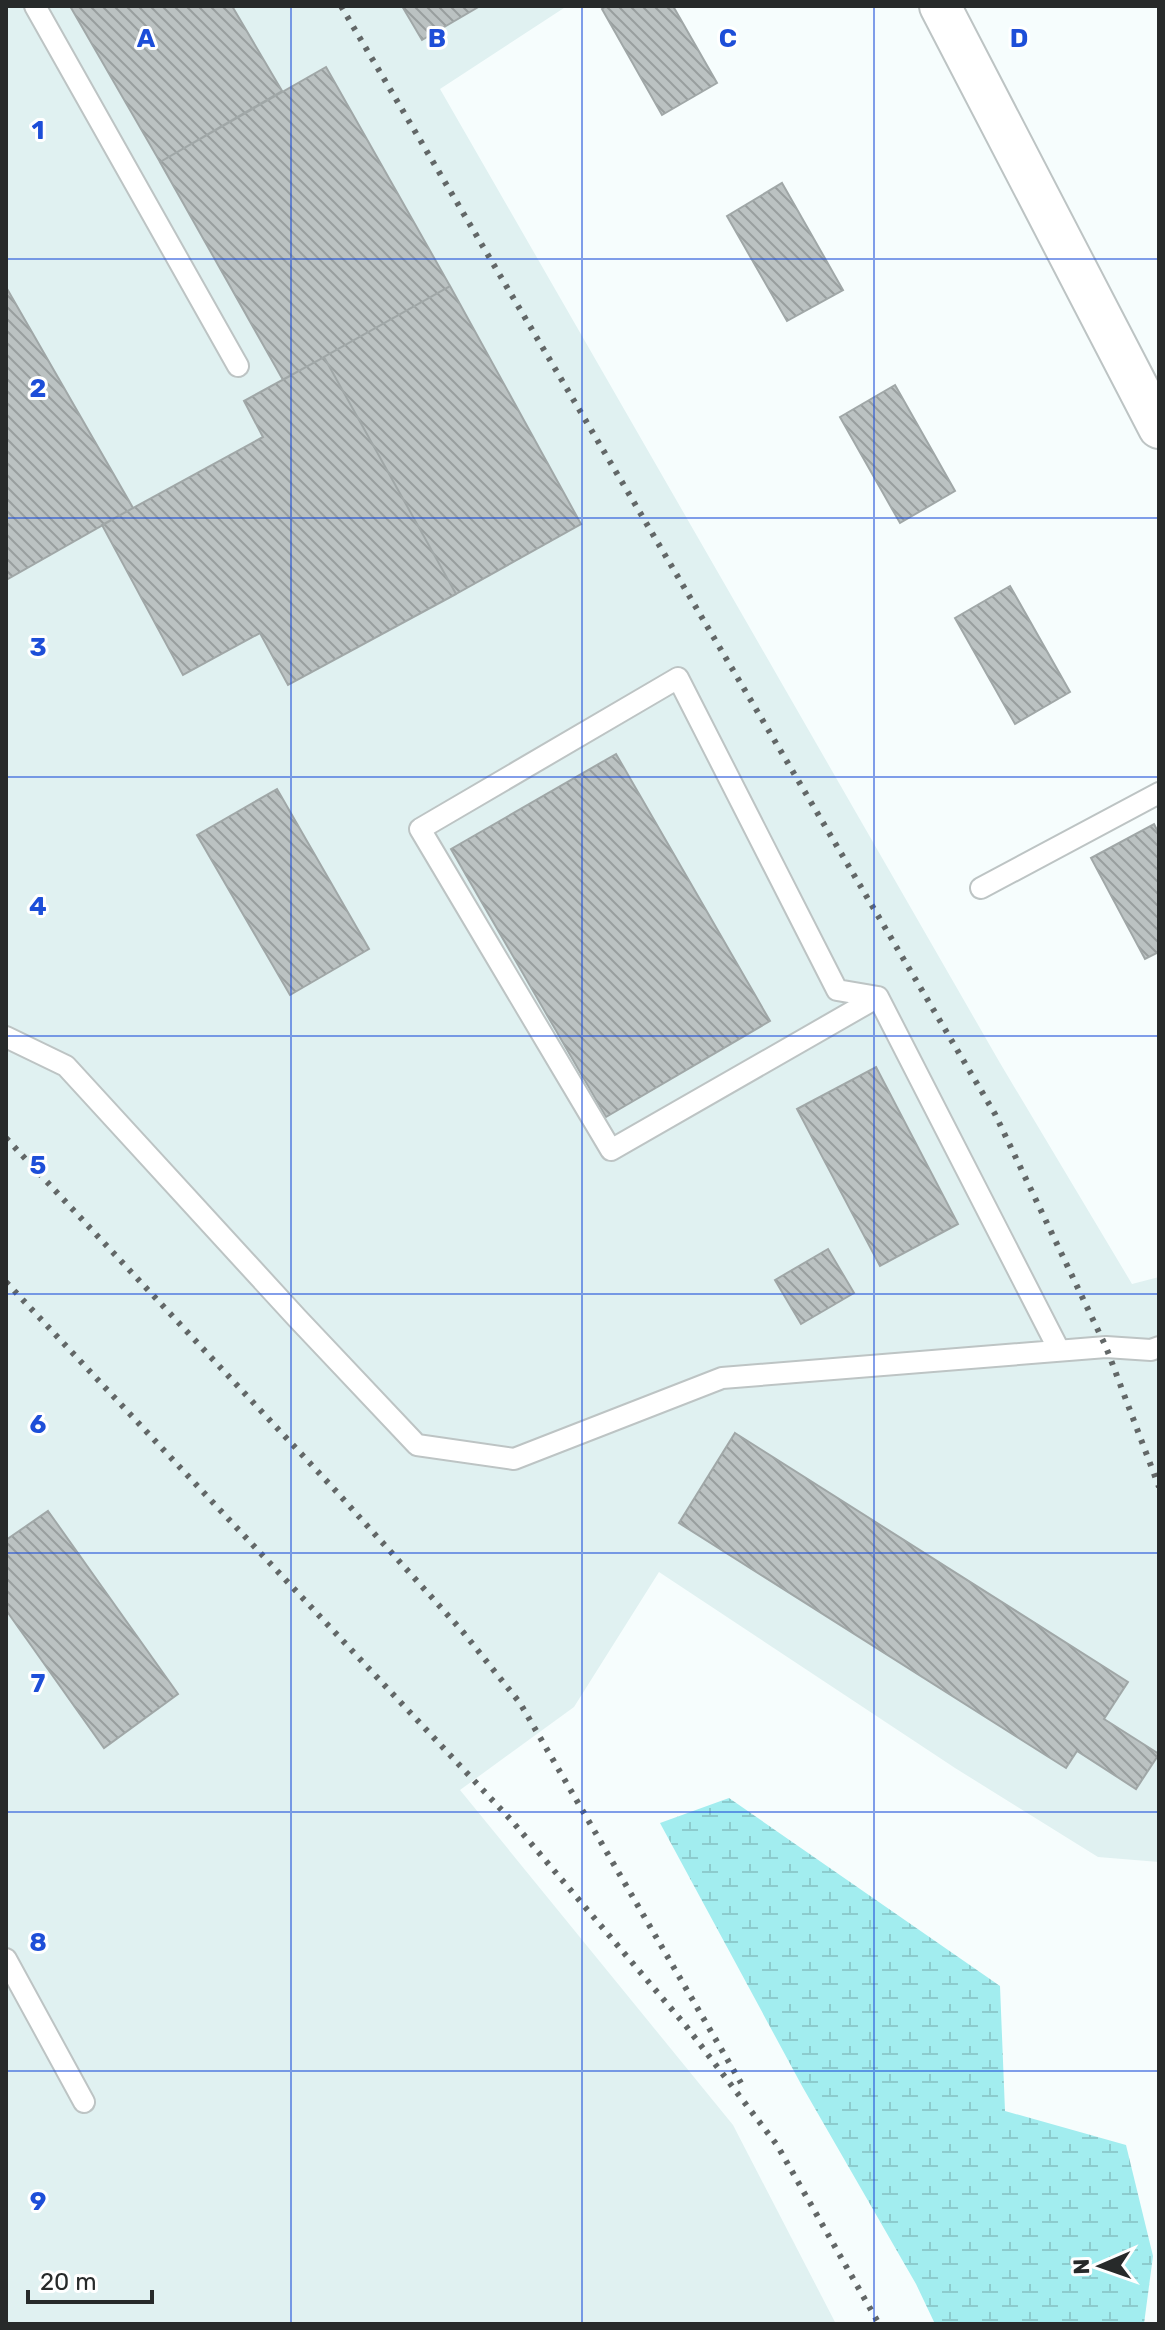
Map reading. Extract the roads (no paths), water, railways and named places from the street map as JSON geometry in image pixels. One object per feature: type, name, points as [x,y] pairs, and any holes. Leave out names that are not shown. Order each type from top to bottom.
[{"type":"street","points":[[940,6],[1159,428]]},
{"type":"lane","points":[[35,6],[238,366]]},
{"type":"lane","points":[[678,678],[837,990],[878,997],[611,1150],[420,829],[678,678]]},
{"type":"lane","points":[[981,888],[1159,793]]},
{"type":"lane","points":[[878,997],[1059,1350]]},
{"type":"lane","points":[[6,1037],[66,1066],[417,1445],[514,1459],[722,1378],[1059,1350],[1106,1347],[1151,1350],[1159,1347]]},
{"type":"lane","points":[[6,1959],[84,2102]]},
{"type":"railway","points":[[341,6],[995,1114],[1106,1347],[1159,1487]]},
{"type":"railway","points":[[6,1138],[335,1490],[463,1632],[520,1703],[741,2083]]},
{"type":"railway","points":[[6,1282],[512,1821],[686,2026],[777,2145],[879,2324]]}]
